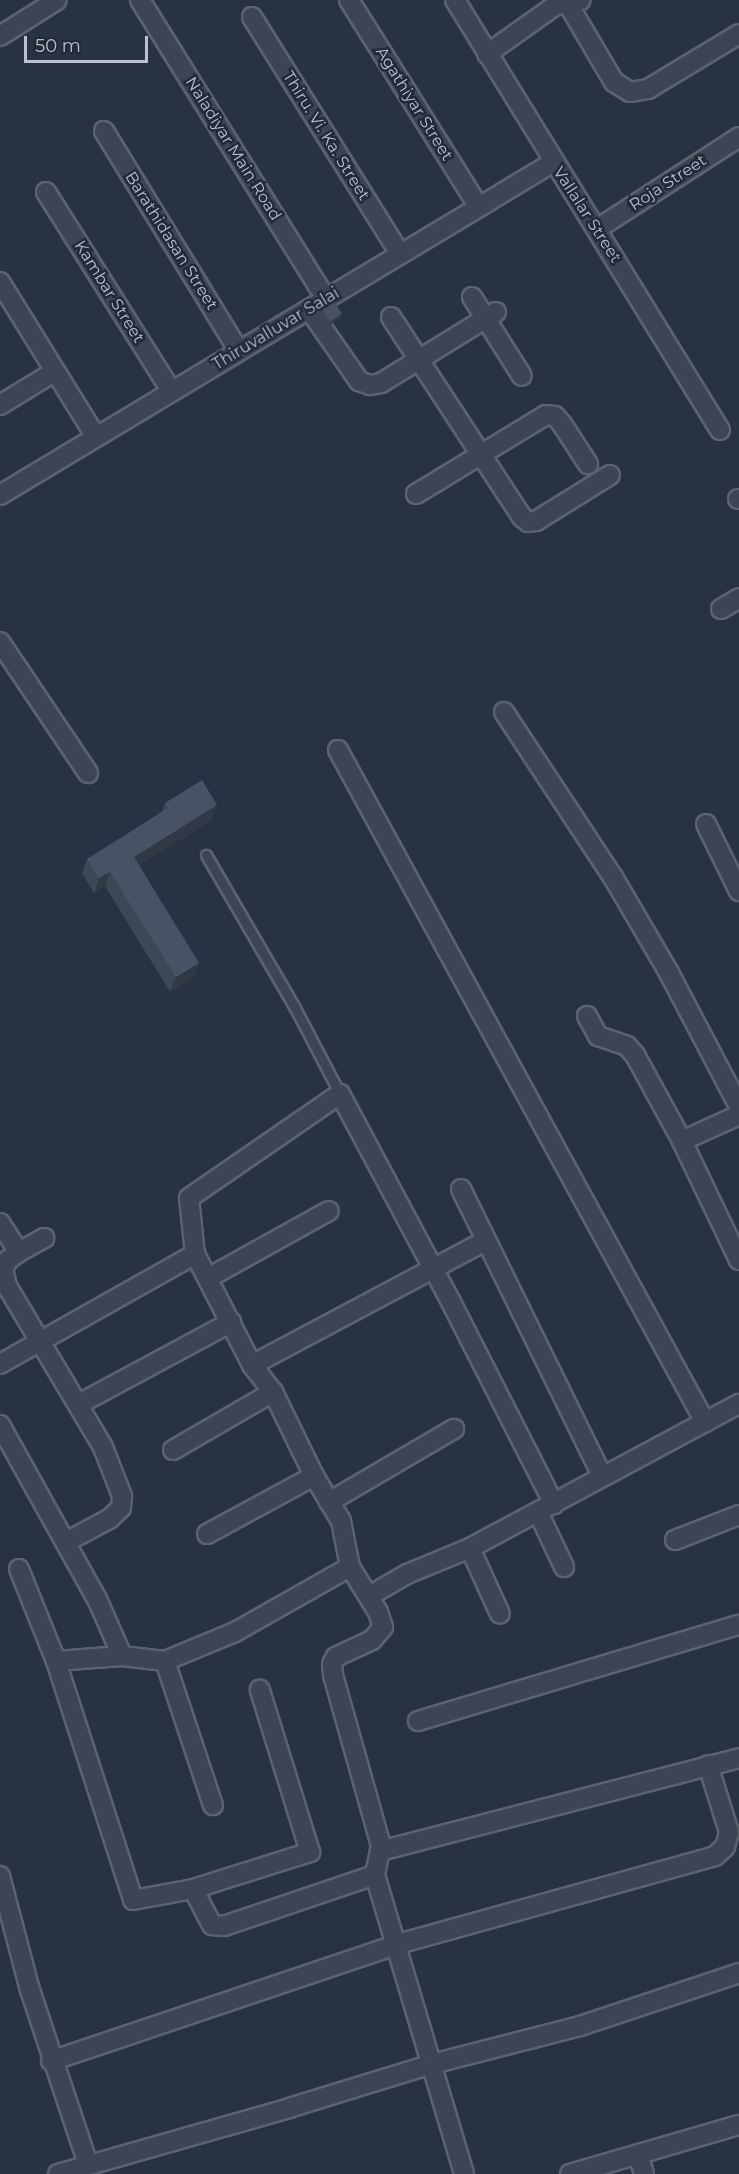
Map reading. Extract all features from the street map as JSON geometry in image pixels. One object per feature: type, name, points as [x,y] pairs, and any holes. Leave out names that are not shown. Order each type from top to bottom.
[{"type":"street","points":[[0,36],[57,0]]},
{"type":"street","name":"Naladiyar Main Road","points":[[140,0],[326,298]]},
{"type":"street","name":"Agathiyar Street","points":[[350,0],[479,207]]},
{"type":"street","name":"Vallalar Street","points":[[455,0],[552,163],[597,229],[720,430]]},
{"type":"street","points":[[487,54],[556,5],[575,2],[614,82],[630,92],[648,88],[739,34]]},
{"type":"street","name":"Thiru. Vi. Ka. Street","points":[[252,17],[400,254]]},
{"type":"street","name":"Barathidasan Street","points":[[104,131],[239,351]]},
{"type":"street","name":"Roja Street","points":[[597,229],[739,137]]},
{"type":"street","name":"Thiruvalluvar Salai","points":[[0,495],[552,163]]},
{"type":"street","name":"Kambar Street","points":[[46,192],[172,392]]},
{"type":"street","points":[[1,286],[96,437]]},
{"type":"street","points":[[472,297],[491,315],[522,376]]},
{"type":"street","points":[[309,309],[359,381],[370,385],[381,383],[491,315]]},
{"type":"street","points":[[391,317],[522,517],[528,522],[536,521],[610,475]]},
{"type":"street","points":[[0,405],[54,372]]},
{"type":"street","points":[[416,494],[546,415],[555,416],[562,424],[588,464]]},
{"type":"street","points":[[721,609],[739,598]]},
{"type":"street","points":[[0,642],[88,773]]},
{"type":"street","points":[[504,712],[613,877],[668,970],[739,1106]]},
{"type":"street","points":[[338,750],[705,1422]]},
{"type":"street","points":[[706,824],[739,891]]},
{"type":"street","points":[[587,1016],[598,1036],[627,1046],[635,1056],[734,1237],[739,1260]]},
{"type":"street","points":[[464,2174],[398,1944],[375,1875],[380,1851],[332,1664],[336,1657],[372,1640],[383,1627],[382,1620],[350,1567],[340,1521],[314,1476],[273,1392],[252,1365],[195,1254],[189,1198],[340,1094],[433,1269],[546,1508],[564,1567]]},
{"type":"street","points":[[682,1142],[739,1115]]},
{"type":"street","points":[[461,1189],[602,1476]]},
{"type":"street","points":[[208,1278],[329,1211]]},
{"type":"street","points":[[0,1223],[19,1252]]},
{"type":"street","points":[[44,1238],[8,1260],[3,1269],[7,1286],[42,1340],[103,1447],[122,1496],[122,1508],[109,1519],[66,1542]]},
{"type":"street","points":[[252,1365],[485,1241]]},
{"type":"street","points":[[0,1364],[195,1254]]},
{"type":"street","points":[[79,1404],[231,1322]]},
{"type":"street","points":[[173,1450],[273,1392]]},
{"type":"street","points":[[369,1596],[407,1574],[470,1548],[739,1404]]},
{"type":"street","points":[[0,1425],[98,1601],[122,1656]]},
{"type":"street","points":[[329,1502],[454,1429]]},
{"type":"street","points":[[207,1534],[314,1476]]},
{"type":"street","points":[[675,1540],[739,1515]]},
{"type":"street","points":[[470,1548],[500,1614]]},
{"type":"street","points":[[56,1661],[122,1656],[165,1661],[235,1632],[350,1567]]},
{"type":"street","points":[[19,1569],[56,1661],[133,1900],[193,1889],[310,1852],[260,1690]]},
{"type":"street","points":[[418,1721],[739,1625]]},
{"type":"street","points":[[165,1661],[213,1805]]},
{"type":"street","points":[[380,1851],[739,1758]]},
{"type":"street","points":[[51,2061],[398,1944],[715,1856],[725,1847],[729,1832],[708,1765]]},
{"type":"street","points":[[193,1889],[212,1924],[224,1926],[375,1875]]},
{"type":"street","points":[[1,1881],[51,2061],[88,2164]]},
{"type":"street","points":[[57,2174],[289,2108],[432,2064],[580,2026],[738,1978]]},
{"type":"street","points":[[570,2174],[739,2125]]},
{"type":"street","points":[[638,2154],[644,2174]]},
{"type":"lane","points":[[206,855],[295,1008],[340,1094]]},
{"type":"building","points":[[334,301],[342,314],[330,321],[322,308]]},
{"type":"building","points":[[202,780],[217,805],[134,857],[199,963],[176,977],[110,872],[99,878],[87,859],[168,808],[165,803]]}]
